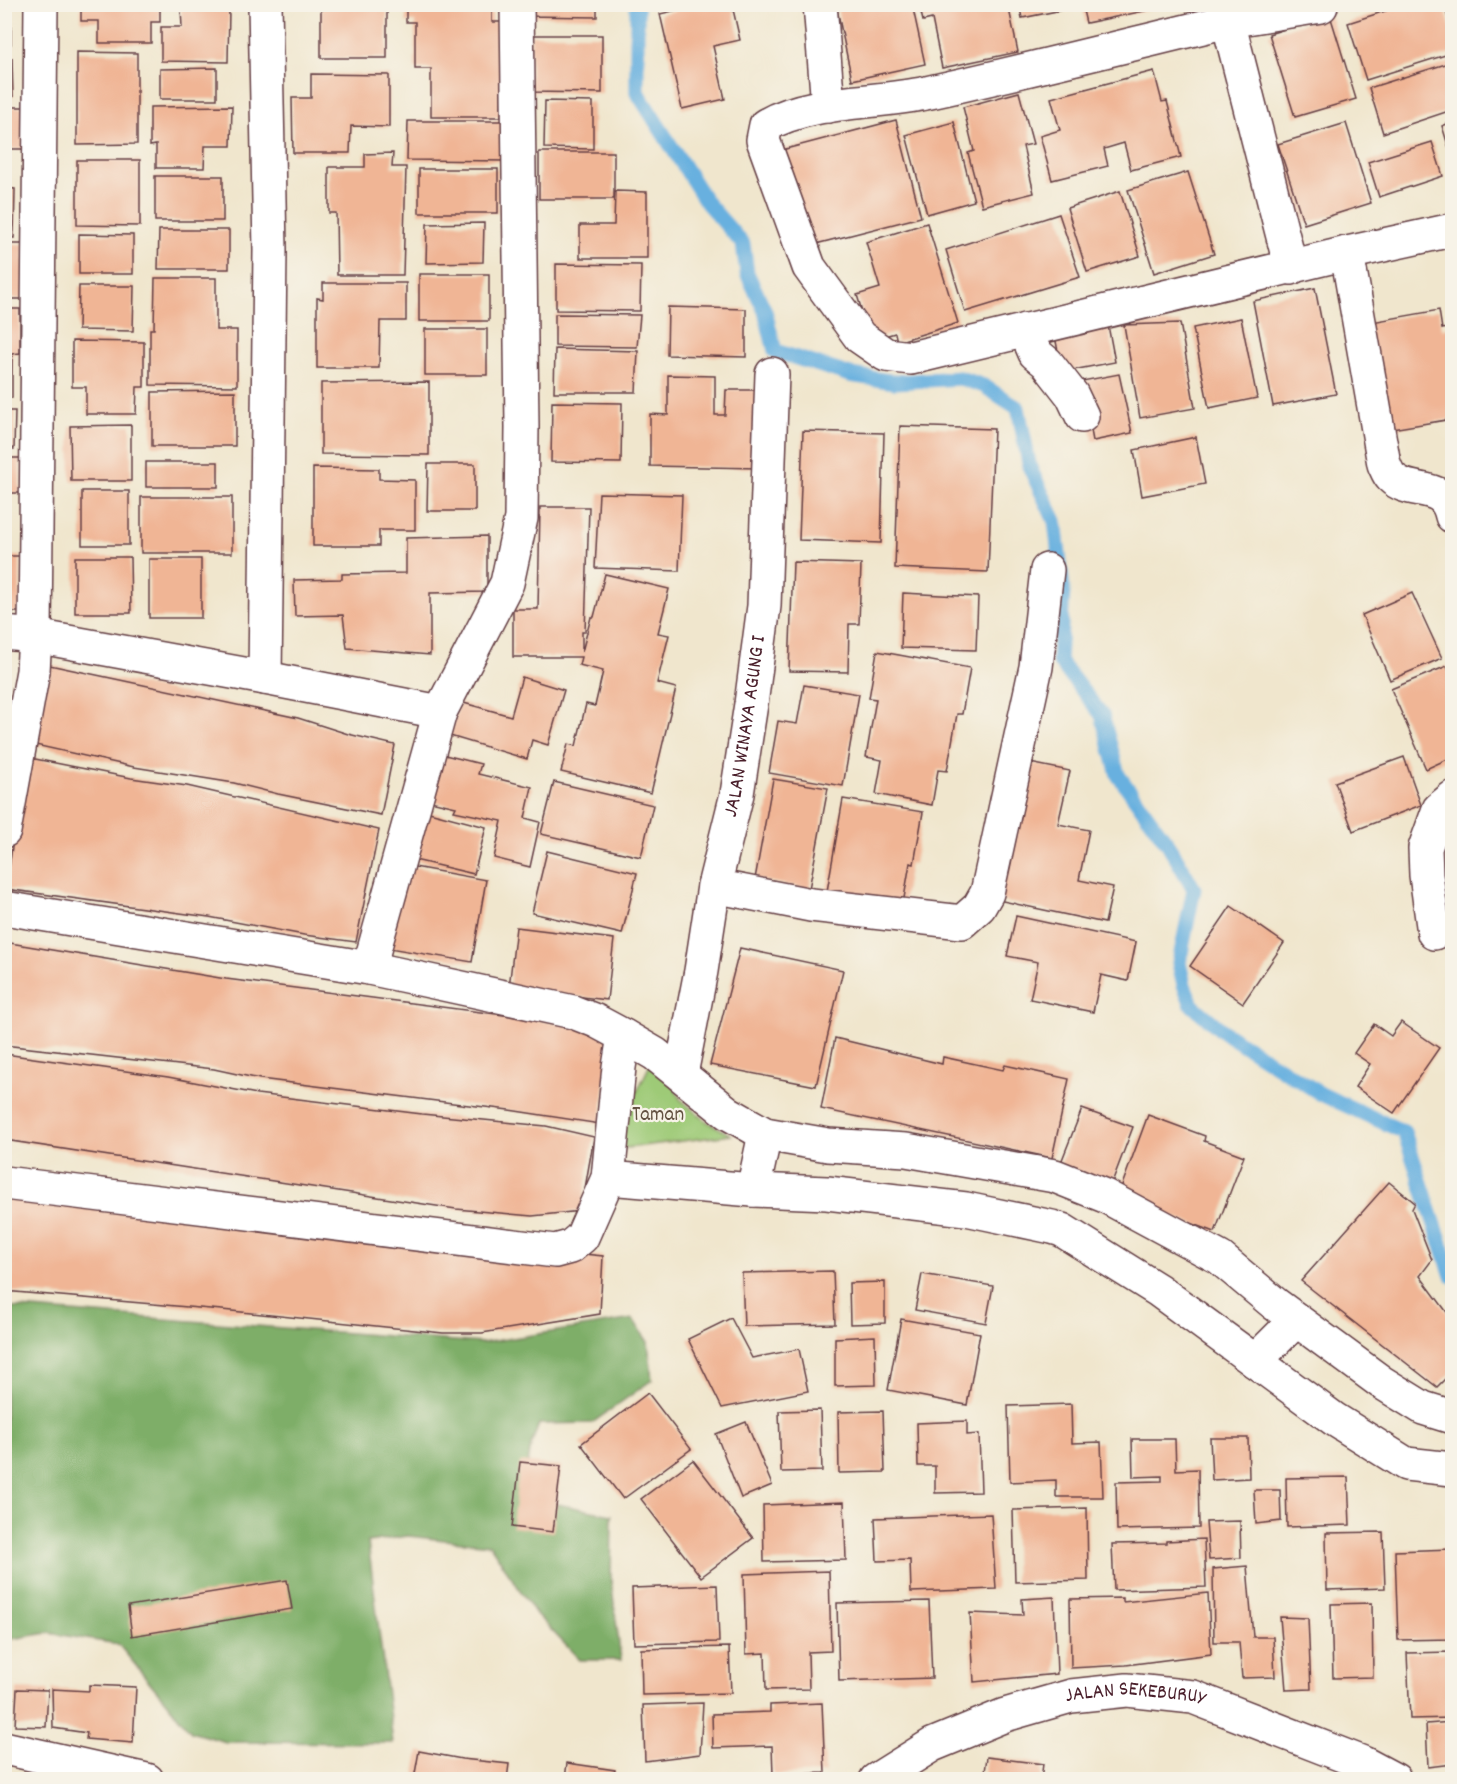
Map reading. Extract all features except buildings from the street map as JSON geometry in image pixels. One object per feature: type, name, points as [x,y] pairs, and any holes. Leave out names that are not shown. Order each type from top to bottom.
[{"type":"street","points":[[4,831],[33,671],[20,634],[41,4]]},
{"type":"street","points":[[265,4],[270,250],[265,678]]},
{"type":"street","points":[[369,968],[440,712],[507,583],[521,518],[517,4]]},
{"type":"street","points":[[820,4],[828,106]]},
{"type":"street","points":[[1321,6],[1228,21],[924,93],[828,106],[783,115],[766,125],[763,140],[809,267],[860,337],[886,355],[911,358],[1452,230]]},
{"type":"street","points":[[1228,21],[1291,268]]},
{"type":"street","points":[[1347,253],[1384,464],[1390,476],[1401,483],[1442,496],[1450,506],[1452,516]]},
{"type":"street","points":[[1025,330],[1035,353],[1047,363],[1072,395],[1082,416]]},
{"type":"street","name":"JALAN WINAYA AGUNG I","points":[[681,1074],[701,971],[714,885],[737,794],[752,704],[764,606],[772,374]]},
{"type":"street","points":[[714,885],[811,905],[962,922],[979,907],[987,893],[1034,678],[1047,570]]},
{"type":"street","points":[[20,634],[440,712]]},
{"type":"street","points":[[1434,933],[1426,875],[1425,848],[1439,809],[1452,798]]},
{"type":"street","points":[[4,908],[369,968],[573,1012],[596,1021],[655,1054],[728,1113],[765,1134],[828,1145],[906,1150],[1055,1176],[1105,1196],[1220,1258],[1296,1320],[1398,1392],[1423,1408],[1452,1417]]},
{"type":"street","points":[[4,1183],[555,1251],[570,1247],[582,1237],[608,1178],[624,1036]]},
{"type":"street","points":[[753,1190],[765,1134]]},
{"type":"street","points":[[608,1178],[753,1190],[827,1193],[966,1209],[1062,1230],[1158,1290],[1334,1419],[1406,1464],[1452,1469]]},
{"type":"street","points":[[1052,1227],[1072,1183]]},
{"type":"street","points":[[1255,1361],[1296,1320]]},
{"type":"street","name":"JALAN SEKEBURUY","points":[[876,1779],[933,1745],[1005,1715],[1071,1696],[1127,1690],[1192,1697],[1363,1763],[1395,1779]]},
{"type":"street","points":[[4,1748],[147,1779]]},
{"type":"green space","name":"Taman","points":[[657,1050],[680,1099],[706,1121],[731,1135],[609,1150]]},
{"type":"green space","points":[[5,1307],[482,1343],[633,1319],[648,1342],[652,1380],[592,1423],[539,1424],[531,1445],[522,1497],[612,1515],[611,1579],[621,1660],[580,1660],[536,1614],[490,1545],[408,1536],[368,1542],[393,1743],[226,1742],[191,1732],[118,1644],[48,1633],[5,1640]]},
{"type":"waterway","points":[[637,4],[637,92],[707,203],[743,244],[747,273],[765,311],[775,351],[850,375],[895,382],[960,378],[984,386],[1018,408],[1030,468],[1055,521],[1063,589],[1059,661],[1102,715],[1118,775],[1168,844],[1194,889],[1179,963],[1192,1005],[1225,1033],[1321,1094],[1404,1132],[1452,1276]]}]
